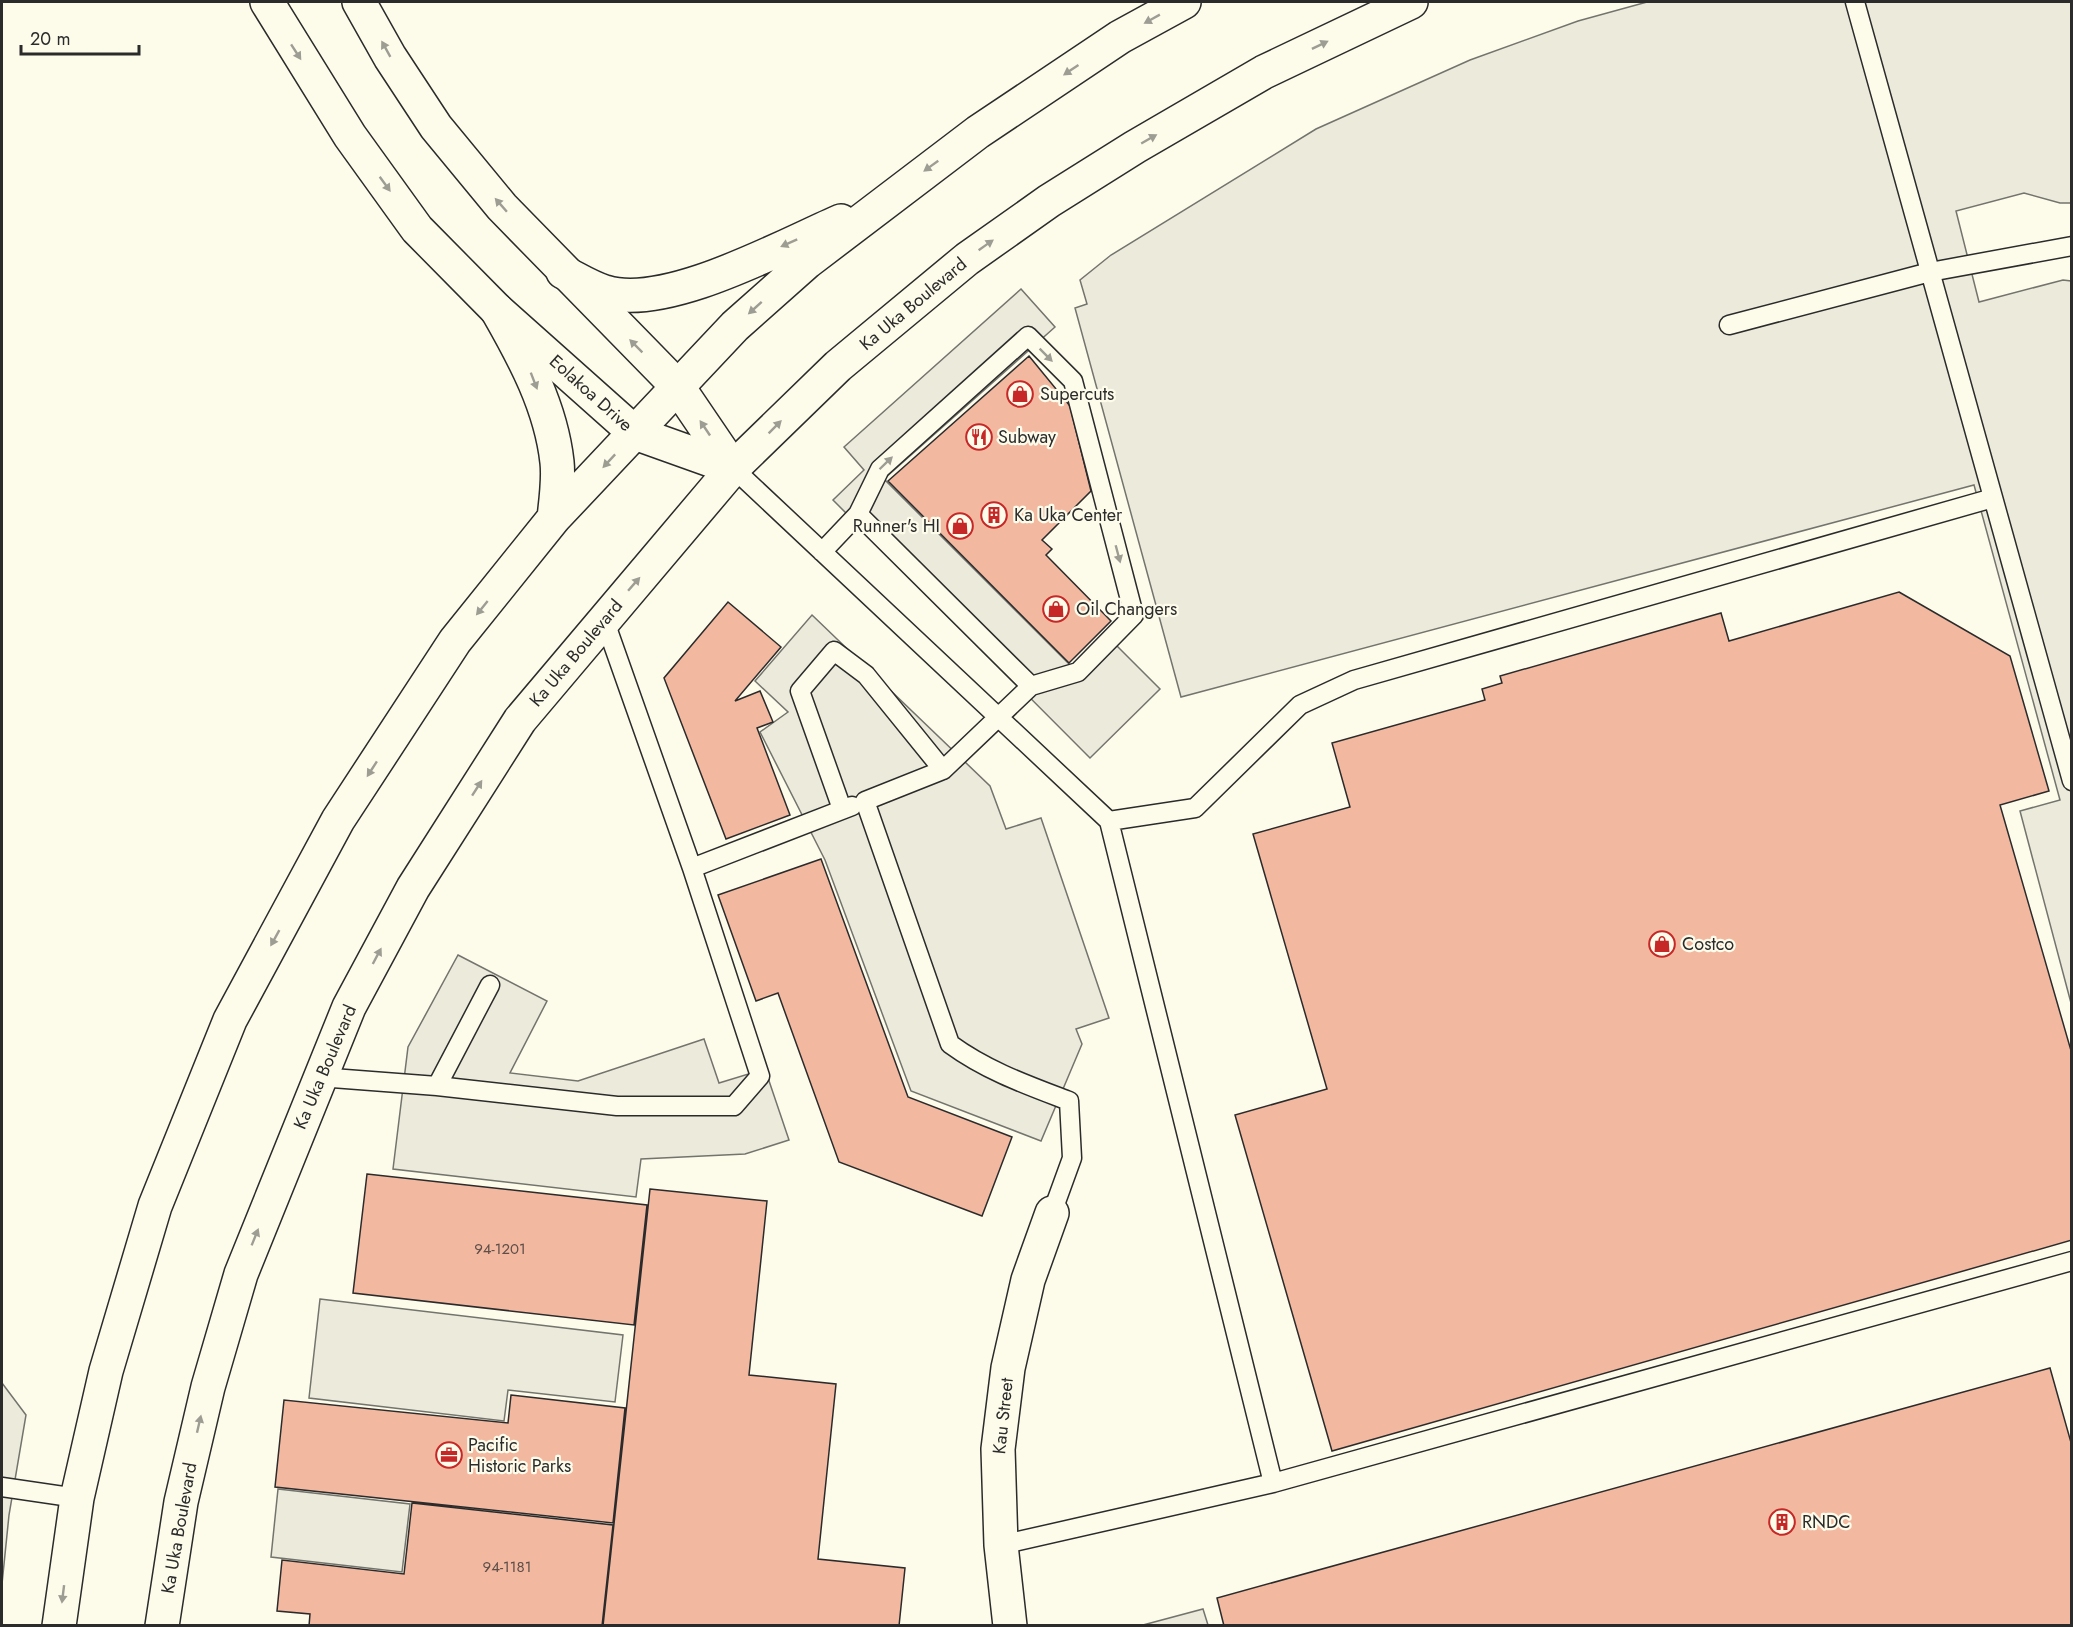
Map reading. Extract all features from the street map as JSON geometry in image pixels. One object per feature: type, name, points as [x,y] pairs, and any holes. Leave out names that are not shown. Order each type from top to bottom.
[{"type":"main road","name":"Eolakoa Drive","points":[[267,2],[350,136],[417,229],[497,310],[635,433],[733,468]]},
{"type":"main road","points":[[359,2],[390,57],[436,127],[502,207],[678,387],[733,468]]},
{"type":"main road","points":[[59,1626],[77,1498],[106,1371],[155,1206],[230,1020],[338,820],[455,641],[554,518],[735,326],[807,262],[881,203],[978,132],[1120,37],[1184,2]]},
{"type":"main road","name":"Ka Uka Boulevard","points":[[162,1626],[181,1502],[220,1341],[241,1274],[349,1007],[413,888],[520,720],[733,468],[838,366],[967,259],[1040,207],[1135,147],[1264,72],[1411,2]]},
{"type":"main road","points":[[564,272],[606,293],[633,295],[669,291],[720,274],[881,203]]},
{"type":"main road","points":[[497,310],[535,380],[552,440],[557,462],[554,518]]},
{"type":"main road","name":"Kau Street","points":[[1010,1626],[1001,1545],[998,1449],[1008,1368],[1028,1280],[1052,1213]]},
{"type":"lane","points":[[1855,2],[2072,781]]},
{"type":"lane","points":[[1729,325],[1930,272],[2072,246]]},
{"type":"lane","points":[[692,868],[943,770],[1031,686],[1078,672],[1134,615],[1073,381],[1028,336],[880,469],[858,514],[822,552]]},
{"type":"lane","points":[[733,468],[1109,821],[1273,1483]]},
{"type":"lane","points":[[1109,821],[1195,808],[1300,705],[1354,680],[1994,498]]},
{"type":"lane","points":[[858,514],[1031,686]]},
{"type":"lane","points":[[319,1077],[437,1086],[617,1106],[734,1106],[760,1076],[692,868],[604,619]]},
{"type":"lane","points":[[842,809],[800,691],[834,651],[866,675],[943,770]]},
{"type":"lane","points":[[865,801],[950,1044],[975,1063],[1069,1101],[1072,1158],[1052,1213]]},
{"type":"lane","points":[[437,1086],[490,985]]},
{"type":"lane","points":[[1001,1545],[1273,1483],[2072,1261]]},
{"type":"lane","points":[[2,1487],[77,1498]]},
{"type":"shaded area","points":[[1647,2],[2071,2],[2071,203],[2060,203],[2024,193],[1956,211],[1979,302],[2063,280],[2071,281],[2071,1003],[2020,811],[2060,800],[1974,485],[1181,697],[1075,308],[1087,304],[1080,280],[1111,255],[1316,129],[1470,60],[1578,21]]},
{"type":"shaded area","points":[[1021,289],[1055,327],[884,479],[1072,667],[1105,634],[1160,689],[1090,758],[833,500],[864,470],[844,447]]},
{"type":"shaded area","points":[[812,615],[990,786],[1006,829],[1041,818],[1109,1018],[1076,1029],[1082,1044],[1041,1141],[911,1091],[825,860],[760,732],[788,712],[755,681]]},
{"type":"shaded area","points":[[458,955],[547,1001],[510,1073],[578,1081],[704,1039],[719,1083],[765,1069],[789,1140],[745,1154],[641,1159],[636,1197],[393,1169],[408,1047]]},
{"type":"shaded area","points":[[320,1299],[623,1335],[615,1402],[508,1390],[504,1421],[309,1398]]},
{"type":"shaded area","points":[[2,1383],[26,1415],[9,1515],[2,1584]]},
{"type":"shaded area","points":[[278,1489],[410,1504],[402,1572],[271,1557]]},
{"type":"shaded area","points":[[1203,1609],[1208,1625],[1143,1625]]},
{"type":"building","name":"Ka Uka Center","points":[[1029,356],[1070,406],[1091,491],[1042,540],[1052,549],[1046,555],[1111,621],[1069,663],[888,481]]},
{"type":"building","name":"Costco","points":[[1899,592],[2010,656],[2049,791],[2000,805],[2072,1054],[2072,1240],[1332,1451],[1235,1115],[1327,1089],[1253,834],[1350,807],[1332,743],[1485,700],[1482,689],[1502,683],[1500,676],[1721,613],[1729,641]]},
{"type":"building","points":[[728,602],[781,647],[735,701],[760,691],[773,722],[757,728],[790,815],[726,839],[664,678]]},
{"type":"building","points":[[821,859],[908,1097],[1012,1137],[982,1216],[839,1162],[778,993],[756,1001],[718,895]]},
{"type":"building","points":[[367,1174],[647,1205],[634,1325],[353,1293]]},
{"type":"building","points":[[650,1189],[767,1201],[749,1375],[836,1384],[818,1559],[905,1568],[899,1626],[603,1626]]},
{"type":"building","name":"RNDC","points":[[2050,1368],[2072,1446],[2072,1626],[1224,1626],[1217,1598]]},
{"type":"building","name":"Pacific Historic Parks","points":[[511,1395],[625,1408],[613,1523],[275,1487],[284,1400],[508,1423]]},
{"type":"building","points":[[412,1503],[613,1525],[602,1626],[309,1626],[310,1614],[277,1611],[282,1560],[404,1574]]},
{"type":"place","name":"Supercuts","points":[[1020,394]]},
{"type":"place","name":"Subway","points":[[979,437]]},
{"type":"place","name":"Ka Uka Center","points":[[994,515]]},
{"type":"place","name":"Runner's HI","points":[[960,526]]},
{"type":"place","name":"Oil Changers","points":[[1056,609]]},
{"type":"place","name":"Costco","points":[[1662,944]]},
{"type":"place","name":"Pacific Historic Parks","points":[[449,1455]]},
{"type":"place","name":"RNDC","points":[[1782,1522]]}]
